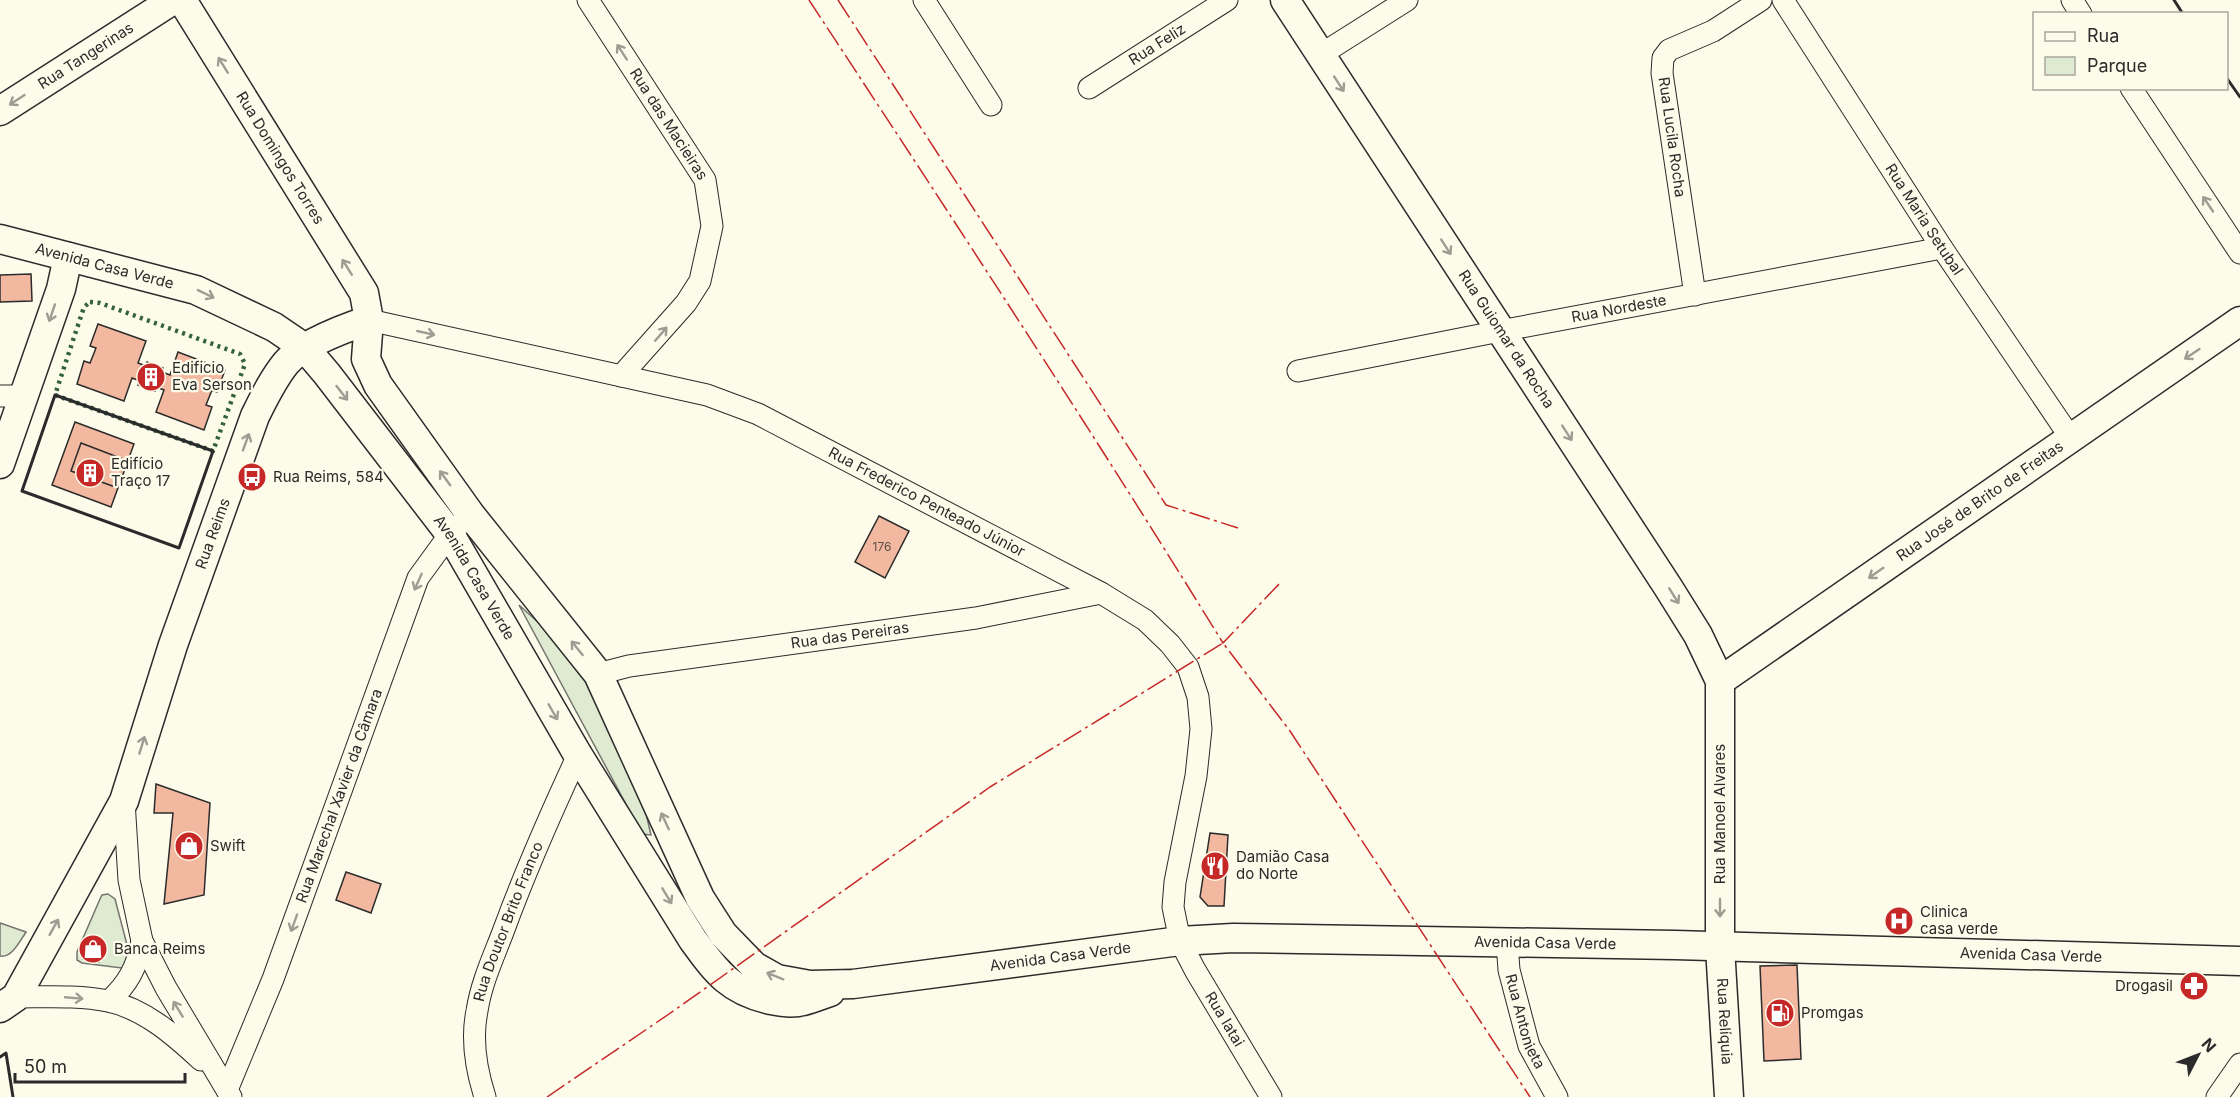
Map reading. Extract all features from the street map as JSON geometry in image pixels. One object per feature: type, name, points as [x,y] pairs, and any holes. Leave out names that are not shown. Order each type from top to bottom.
[{"type":"main road","name":"Rua Tangerinas","points":[[0,111],[173,0]]},
{"type":"main road","name":"Rua Domingos Torres","points":[[182,0],[364,293],[369,320]]},
{"type":"main road","name":"Rua Guiomar da Rocha","points":[[1285,0],[1686,616],[1698,635],[1720,681]]},
{"type":"main road","name":"Avenida Casa Verde","points":[[0,239],[195,290],[274,327],[304,348],[327,374],[450,534],[578,755],[710,964],[734,987],[755,996],[784,1002],[802,1001],[853,984]]},
{"type":"main road","points":[[0,465],[12,396],[61,289],[68,257]]},
{"type":"main road","name":"Rua Reims","points":[[8,1003],[124,801],[173,645],[255,416],[271,385],[287,361],[304,348],[369,320]]},
{"type":"main road","name":"Avenida Casa Verde","points":[[369,320],[366,359],[378,385],[470,514],[598,674],[700,898],[723,934],[753,966],[777,979],[810,985],[853,984],[1180,941],[1245,938],[1720,946],[2240,961]]},
{"type":"main road","name":"Rua José de Brito de Freitas","points":[[1720,681],[2240,321]]},
{"type":"main road","name":"Rua Manoel Alvares","points":[[1720,681],[1720,946]]},
{"type":"main road","name":"Rua Relíquia","points":[[1720,946],[1730,1097]]},
{"type":"street","name":"Rua das Macieiras","points":[[588,0],[705,180],[712,226],[700,281],[691,296],[660,335],[621,376]]},
{"type":"street","points":[[924,0],[991,105]]},
{"type":"street","name":"Rua Feliz","points":[[1089,88],[1227,0]]},
{"type":"street","points":[[1320,55],[1407,0]]},
{"type":"street","name":"Rua Lucila Rocha","points":[[1695,295],[1662,72],[1663,58],[1669,50],[1713,31],[1761,0]]},
{"type":"street","name":"Rua Maria Setubal","points":[[1783,0],[1942,248],[2070,437]]},
{"type":"street","points":[[2132,90],[2240,253]]},
{"type":"street","name":"Rua Nordeste","points":[[1298,371],[1942,248]]},
{"type":"street","name":"Rua Frederico Penteado Júnior","points":[[369,320],[707,395],[758,414],[1101,593],[1145,620],[1170,644],[1188,667],[1198,697],[1201,729],[1196,776],[1175,882],[1173,907],[1180,941]]},
{"type":"street","name":"Rua Marechal Xavier da Câmara","points":[[225,1088],[273,979],[418,578],[450,534],[470,514]]},
{"type":"street","name":"Rua das Pereiras","points":[[598,674],[629,666],[976,618],[1101,593]]},
{"type":"street","name":"Rua Doutor Brito Franco","points":[[481,1095],[474,1038],[476,1012],[482,988],[531,858],[578,755]]},
{"type":"street","name":"Rua Reims","points":[[124,801],[129,880],[142,941],[166,988],[225,1088]]},
{"type":"street","points":[[109,1001],[131,978],[142,941]]},
{"type":"street","name":"Rua Iatai","points":[[1180,941],[1271,1097]]},
{"type":"street","name":"Rua Antonieta","points":[[1507,942],[1509,969],[1529,1046],[1557,1097]]},
{"type":"street","points":[[8,1003],[63,997],[109,1001],[127,1008],[159,1024],[177,1038],[225,1088]]},
{"type":"street","points":[[2217,1097],[2240,1064]]},
{"type":"green space","points":[[519,605],[572,653],[644,805],[651,835],[642,834]]},
{"type":"green space","points":[[108,894],[115,899],[130,956],[129,964],[122,968],[82,963],[77,960],[77,952],[100,899],[102,895]]},
{"type":"green space","points":[[0,923],[26,932],[15,948],[4,956],[0,956]]},
{"type":"building","points":[[31,274],[32,301],[0,302],[0,275]]},
{"type":"building","name":"Edificio Eva Serson","points":[[98,324],[146,341],[138,363],[170,375],[178,352],[225,370],[217,392],[212,390],[206,405],[212,407],[204,430],[156,412],[164,390],[132,378],[124,401],[77,384],[84,361],[90,363],[96,348],[90,346]]},
{"type":"building","points":[[147,362],[163,368],[155,391],[138,385]]},
{"type":"building","name":"Edifício Traço 17","points":[[75,422],[134,444],[111,507],[52,485]]},
{"type":"building","points":[[81,443],[128,461],[118,488],[71,471]]},
{"type":"building","points":[[879,516],[909,531],[885,578],[855,562]]},
{"type":"building","points":[[156,784],[210,803],[204,895],[164,904],[173,813],[154,813]]},
{"type":"building","name":"Damião Casa do Norte","points":[[1210,833],[1228,835],[1224,906],[1208,906],[1200,897]]},
{"type":"building","points":[[346,872],[381,884],[371,913],[336,900]]},
{"type":"building","name":"Banca Reims","points":[[88,937],[103,940],[99,962],[83,959]]},
{"type":"building","name":"Promgas","points":[[1797,965],[1801,1059],[1764,1061],[1760,966]]},
{"type":"hedge","points":[[90,302],[100,303],[240,354],[245,364],[213,451],[55,395],[84,307],[90,302]]},
{"type":"wall","points":[[2174,0],[2182,12]]},
{"type":"wall","points":[[2228,80],[2240,97]]},
{"type":"wall","points":[[55,395],[213,451],[179,548],[22,491],[55,395]]},
{"type":"wall","points":[[0,1057],[6,1053],[13,1097]]},
{"type":"power","points":[[809,0],[1070,400],[1223,643],[1280,583]]},
{"type":"power","points":[[838,0],[1166,505],[1238,528]]},
{"type":"power","points":[[547,1097],[669,1014],[990,787],[1223,643],[1290,731],[1530,1097]]},
{"type":"place","name":"Edificio Eva Serson","points":[[151,377]]},
{"type":"place","name":"Edifício Traço 17","points":[[90,473]]},
{"type":"place","name":"Rua Reims, 584","points":[[252,477]]},
{"type":"place","name":"Swift","points":[[189,846]]},
{"type":"place","name":"Damião Casa do Norte","points":[[1215,866]]},
{"type":"place","name":"Clinica casa verde","points":[[1899,921]]},
{"type":"place","name":"Banca Reims","points":[[93,949]]},
{"type":"place","name":"Drogasil","points":[[2194,986]]},
{"type":"place","name":"Promgas","points":[[1780,1013]]}]
